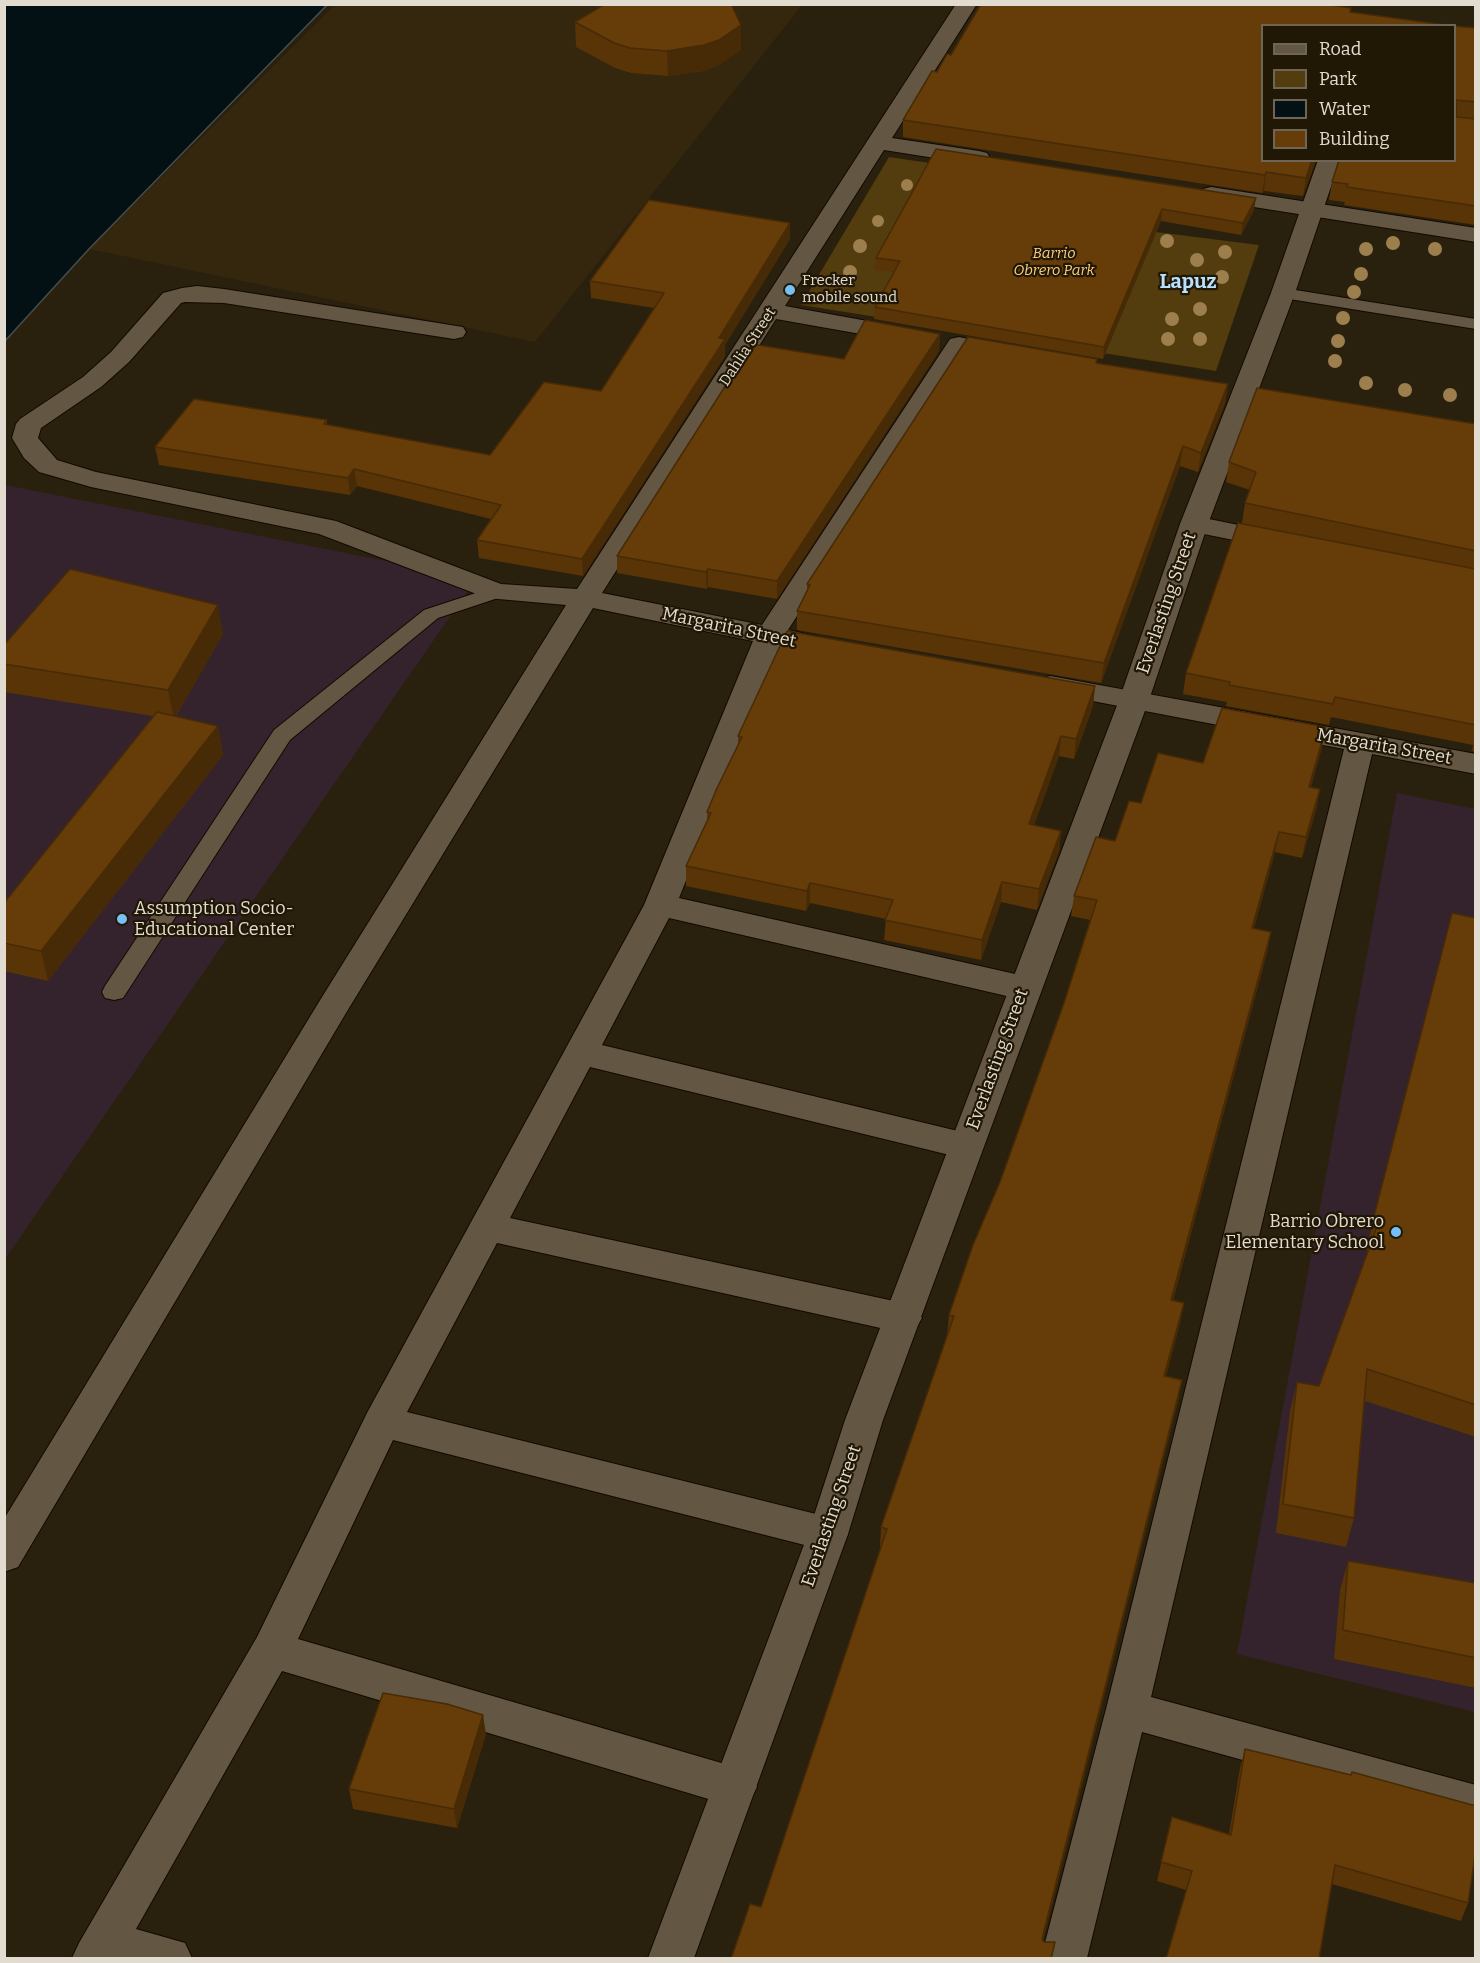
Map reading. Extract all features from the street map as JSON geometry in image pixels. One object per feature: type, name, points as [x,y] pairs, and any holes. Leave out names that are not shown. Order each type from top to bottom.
[{"type":"street","name":"Dahlia Street","points":[[4,1555],[334,1005],[585,597],[967,4]]},
{"type":"street","points":[[877,142],[995,161]]},
{"type":"street","name":"Everlasting Street","points":[[671,1959],[828,1534],[864,1420],[1024,988],[1134,700],[1194,524],[1246,394],[1328,162]]},
{"type":"street","points":[[1195,192],[1476,235]]},
{"type":"street","name":"Margarita Street","points":[[454,332],[224,296],[197,293],[182,295],[172,298],[120,357],[92,382],[30,424],[25,438],[33,452],[48,466],[92,479],[326,527],[496,592],[585,597],[769,637],[852,651]]},
{"type":"street","points":[[169,1959],[100,1951],[272,1650],[382,1422],[660,904],[769,637],[950,343],[771,311]]},
{"type":"street","points":[[1194,524],[1299,545]]},
{"type":"street","name":"Margarita Street","points":[[1028,682],[1476,764]]},
{"type":"street","points":[[1064,1959],[1127,1709],[1360,743]]},
{"type":"street","points":[[660,904],[1024,988]]},
{"type":"street","points":[[580,1052],[966,1146]]},
{"type":"street","points":[[486,1227],[903,1318]]},
{"type":"street","points":[[382,1422],[828,1534]]},
{"type":"street","points":[[272,1650],[735,1787]]},
{"type":"street","points":[[1127,1709],[1476,1804]]},
{"type":"lane","points":[[1283,293],[1476,324]]},
{"type":"lane","points":[[114,992],[282,735],[431,614],[496,592]]},
{"type":"shaded area","points":[[335,5],[802,5],[535,342],[89,249]]},
{"type":"shaded area","name":"Assumption Socio- Educational Center","points":[[5,485],[476,579],[5,1259]]},
{"type":"shaded area","name":"Barrio Obrero Elementary School","points":[[1397,793],[1475,809],[1475,1712],[1237,1654]]},
{"type":"green space","name":"Barrio Obrero Park","points":[[889,157],[1155,196],[1140,230],[1259,245],[1216,371],[801,305]]},
{"type":"water","points":[[5,4],[327,5],[89,249],[5,341]]},
{"type":"building","points":[[605,4],[731,4],[741,25],[719,40],[704,45],[667,51],[630,48],[614,43],[575,22]]},
{"type":"building","points":[[981,4],[1323,4],[1351,8],[1350,12],[1438,24],[1261,24],[1261,162],[1311,162],[1306,178],[1266,172],[1265,175],[903,120],[932,71],[937,72],[947,54],[951,55]]},
{"type":"building","points":[[1456,26],[1476,28],[1476,102],[1456,100]]},
{"type":"building","points":[[1456,117],[1476,119],[1476,206],[1347,187],[1348,184],[1332,182],[1338,162],[1456,162]]},
{"type":"building","points":[[936,149],[1256,198],[1243,223],[1162,209],[1104,347],[875,307],[900,261],[876,258]]},
{"type":"building","points":[[649,200],[790,223],[719,338],[725,339],[582,559],[477,540],[501,505],[354,469],[348,478],[155,447],[194,399],[327,420],[324,424],[490,455],[544,382],[601,391],[664,293],[590,281]]},
{"type":"building","points":[[865,320],[940,334],[777,581],[708,569],[706,572],[617,556],[752,344],[844,359]]},
{"type":"building","points":[[968,337],[1097,359],[1096,363],[1228,384],[1201,453],[1183,446],[1104,663],[797,611],[810,585],[807,584]]},
{"type":"building","points":[[1257,388],[1476,424],[1476,551],[1245,503],[1256,472],[1229,462]]},
{"type":"building","points":[[1238,523],[1476,569],[1476,725],[1335,697],[1333,704],[1229,685],[1230,682],[1186,673]]},
{"type":"building","points":[[70,569],[218,605],[168,690],[4,664],[4,645]]},
{"type":"building","points":[[787,631],[1095,686],[1076,739],[1061,736],[1029,824],[1061,831],[1039,889],[1002,882],[982,940],[885,920],[893,900],[810,883],[807,891],[686,866],[711,813],[707,812],[717,788],[742,737],[738,736]]},
{"type":"building","points":[[1222,708],[1326,727],[1309,787],[1320,789],[1306,837],[1279,832],[1252,928],[1271,932],[1171,1300],[1184,1303],[1164,1376],[1182,1380],[1042,1939],[1044,1942],[1055,1942],[1051,1959],[731,1959],[750,1904],[761,1907],[887,1529],[881,1527],[954,1316],[949,1315],[973,1245],[1000,1182],[1064,1003],[1097,900],[1074,896],[1096,837],[1115,841],[1129,801],[1141,803],[1158,753],[1203,763]]},
{"type":"building","points":[[157,712],[218,726],[41,951],[4,943],[4,903]]},
{"type":"building","points":[[1452,913],[1476,918],[1476,1405],[1367,1369],[1354,1518],[1283,1504],[1297,1382],[1319,1386],[1379,1221],[1373,1220]]},
{"type":"building","points":[[1348,1561],[1476,1583],[1476,1658],[1343,1630]]},
{"type":"building","points":[[383,1693],[447,1704],[483,1715],[454,1809],[349,1789]]},
{"type":"building","points":[[1245,1749],[1351,1775],[1352,1772],[1476,1806],[1476,1849],[1468,1903],[1335,1865],[1319,1959],[1166,1959],[1192,1871],[1161,1862],[1172,1817],[1231,1835]]},
{"type":"place","name":"Frecker mobile sound","points":[[790,290]]},
{"type":"place","name":"Assumption Socio- Educational Center","points":[[122,919]]},
{"type":"place","name":"Barrio Obrero Elementary School","points":[[1396,1232]]},
{"type":"district","name":"Lapuz","points":[[1188,282]]}]
